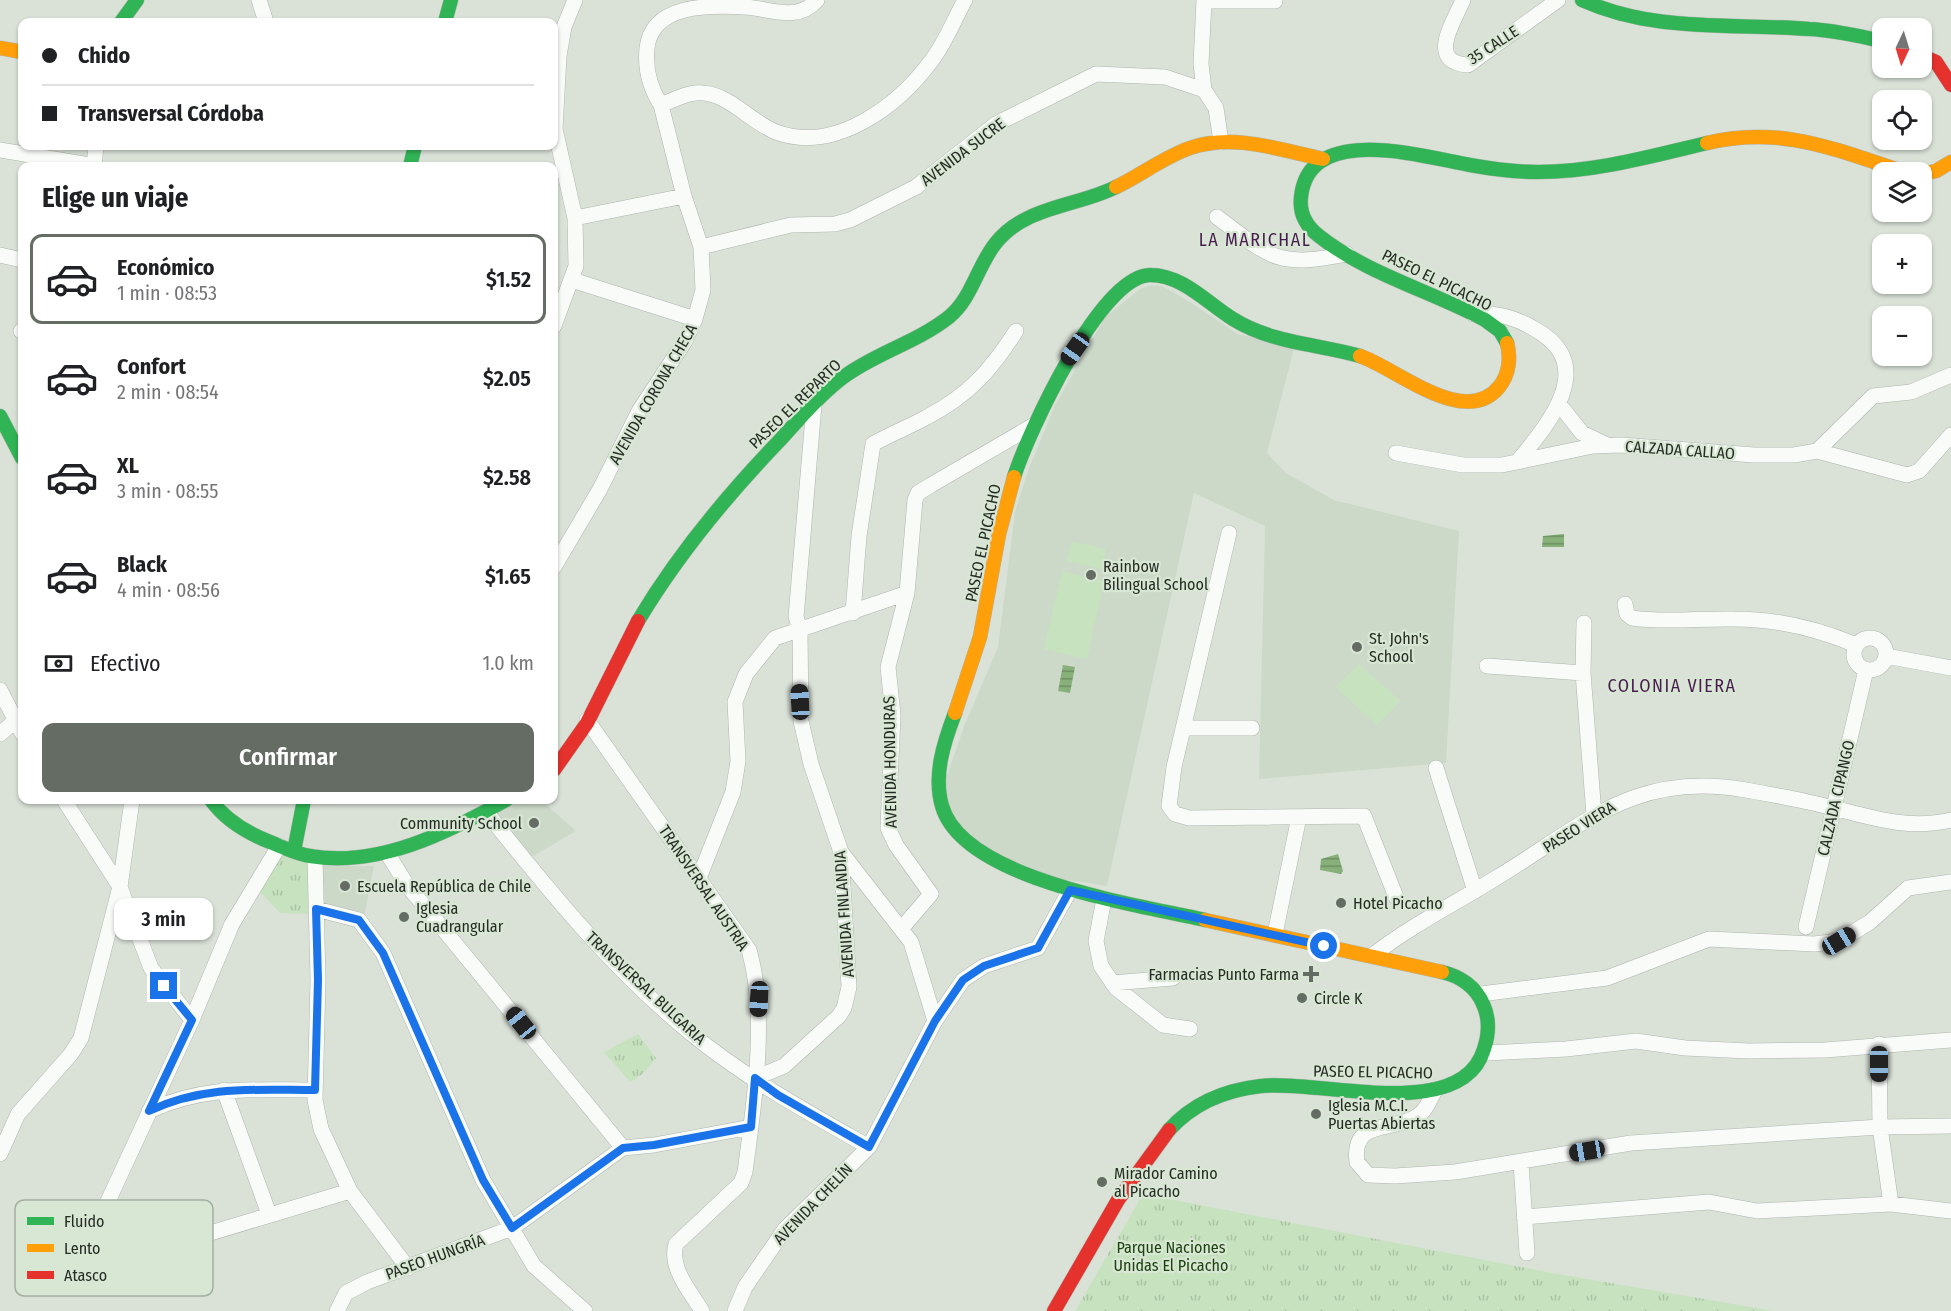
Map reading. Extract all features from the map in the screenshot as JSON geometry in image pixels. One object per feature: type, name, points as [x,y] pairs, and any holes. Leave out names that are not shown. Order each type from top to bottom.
[{"type":"street","points":[[124,18],[137,0]]},
{"type":"street","points":[[259,0],[265,18]]},
{"type":"street","points":[[446,18],[451,0]]},
{"type":"street","points":[[558,74],[564,27],[575,0]]},
{"type":"street","name":"AVENIDA CORONA CHECA","points":[[558,560],[600,489],[639,411],[696,319],[703,290],[701,247],[684,196],[661,105],[654,95],[645,64],[648,35],[657,22],[672,12],[744,3],[795,14],[817,0]]},
{"type":"street","points":[[661,105],[694,93],[715,94],[776,132],[800,138],[834,135],[870,117],[897,98],[915,80],[933,59],[965,0]]},
{"type":"street","name":"35 CALLE","points":[[1463,0],[1445,42],[1446,53],[1450,60],[1458,65],[1468,65],[1558,0]]},
{"type":"street","points":[[1582,0],[1600,10],[1643,20],[1686,25],[1802,28],[1848,33],[1872,39]]},
{"type":"street","points":[[1221,142],[1216,108],[1204,90],[1201,64],[1204,1],[1275,1]]},
{"type":"street","points":[[0,48],[18,51]]},
{"type":"street","points":[[1932,60],[1936,62],[1951,84]]},
{"type":"street","name":"AVENIDA SUCRE","points":[[701,247],[791,225],[835,224],[850,220],[916,187],[996,124],[1096,74],[1165,77],[1204,90]]},
{"type":"street","points":[[1323,159],[1348,151],[1371,151],[1494,170],[1556,173],[1603,168],[1710,143],[1761,135],[1812,142],[1874,162]]},
{"type":"street","points":[[558,142],[575,218],[576,266],[573,280],[559,298]]},
{"type":"street","name":"PASEO EL REPARTO","points":[[558,764],[587,720],[631,635],[680,556],[721,502],[840,379],[871,357],[919,335],[950,316],[965,301],[999,238],[1013,225],[1033,213],[1111,190],[1160,161],[1188,149],[1221,142],[1323,159]]},
{"type":"street","points":[[0,150],[71,162]]},
{"type":"street","name":"PASEO EL PICACHO","points":[[1323,159],[1306,179],[1301,209],[1310,229],[1347,254],[1473,314],[1500,331],[1509,349],[1510,361],[1501,386],[1490,396],[1480,400],[1462,401],[1421,388],[1384,365],[1350,351],[1268,336],[1217,310],[1176,281],[1161,276],[1146,275],[1129,280],[1108,302],[1064,365],[1034,425],[1009,492],[976,655],[946,739],[939,769],[940,804],[950,824],[976,849],[1020,871],[1070,890],[1457,975],[1481,994]]},
{"type":"street","points":[[1932,172],[1951,162]]},
{"type":"street","points":[[575,218],[684,196]]},
{"type":"street","points":[[1217,217],[1275,257],[1302,261],[1347,254]]},
{"type":"street","points":[[0,255],[18,259]]},
{"type":"street","points":[[573,280],[696,319]]},
{"type":"street","points":[[1473,314],[1492,313],[1526,323],[1559,347],[1565,374],[1559,404],[1546,427],[1517,462]]},
{"type":"street","points":[[853,613],[859,536],[873,444],[928,417],[975,385],[1000,357],[1016,331]]},
{"type":"street","points":[[1817,451],[1873,396],[1911,392],[1951,375]]},
{"type":"street","name":"CALZADA CALLAO","points":[[1559,404],[1582,432],[1607,445],[1754,455],[1794,455],[1817,451],[1908,475],[1919,471],[1951,435]]},
{"type":"street","name":"AVENIDA FINLANDIA","points":[[755,1078],[784,1066],[844,1008],[849,987],[841,852],[804,740],[800,684],[800,629],[796,616],[814,405]]},
{"type":"street","points":[[0,416],[18,450]]},
{"type":"street","name":"AVENIDA HONDURAS","points":[[902,928],[931,894],[896,845],[888,828],[893,714],[888,667],[907,593],[918,493],[1034,425]]},
{"type":"street","points":[[1396,453],[1463,465],[1502,465],[1607,445]]},
{"type":"street","points":[[1229,533],[1174,767],[1169,806],[1175,814],[1189,818],[1365,816],[1396,897]]},
{"type":"street","points":[[699,878],[733,792],[738,761],[735,702],[746,674],[775,638],[907,593]]},
{"type":"street","points":[[1625,604],[1627,614],[1632,618],[1688,621],[1735,619],[1779,623],[1827,633],[1856,645]]},
{"type":"street","points":[[1584,623],[1583,673],[1594,815]]},
{"type":"street","points":[[1864,638],[1875,638],[1884,645],[1886,656],[1877,669],[1866,670],[1854,660],[1856,645],[1864,638]]},
{"type":"street","points":[[1886,656],[1951,668]]},
{"type":"street","points":[[1487,666],[1583,673]]},
{"type":"street","name":"CALZADA CIPANGO","points":[[1806,927],[1866,670]]},
{"type":"street","points":[[0,690],[18,725]]},
{"type":"street","name":"TRANSVERSAL AUSTRIA","points":[[587,720],[749,950],[757,977],[759,999],[755,1078]]},
{"type":"street","points":[[0,734],[18,727]]},
{"type":"street","points":[[1184,728],[1252,728]]},
{"type":"street","points":[[1436,768],[1475,891]]},
{"type":"street","name":"PASEO VIERA","points":[[1373,955],[1405,930],[1475,891],[1594,815],[1621,801],[1653,791],[1682,785],[1743,790],[1834,808],[1889,823],[1913,826],[1951,820]]},
{"type":"street","points":[[67,804],[120,887],[151,969],[192,1020]]},
{"type":"street","points":[[0,1154],[18,1114],[71,1053],[81,1038],[120,887],[131,804]]},
{"type":"street","points":[[215,804],[219,812],[241,827],[279,846],[315,857],[387,853],[446,832],[499,804]]},
{"type":"street","points":[[294,850],[303,804]]},
{"type":"street","name":"TRANSVERSAL BULGARIA","points":[[486,812],[558,903],[621,968],[692,1034],[778,1095],[869,1147]]},
{"type":"street","points":[[1275,934],[1299,817]]},
{"type":"street","points":[[108,1200],[192,1020],[232,924],[279,846]]},
{"type":"street","points":[[841,852],[902,928],[913,947],[935,1021]]},
{"type":"street","points":[[387,853],[407,885],[623,1148],[654,1145],[751,1127]]},
{"type":"street","points":[[315,857],[318,980],[315,1090],[321,1129],[350,1191],[408,1268]]},
{"type":"street","points":[[1951,882],[1908,888],[1870,922],[1839,941],[1814,944],[1708,939],[1607,978],[1530,990],[1481,994],[1487,1012],[1487,1053],[1566,1049],[1636,1041],[1685,1048],[1749,1051],[1825,1050],[1951,1040]]},
{"type":"street","name":"AVENIDA CHELÍN","points":[[735,1311],[745,1287],[785,1229],[869,1147],[935,1021],[965,978],[984,966],[1038,948],[1070,890]]},
{"type":"street","points":[[1104,898],[1096,941],[1101,966],[1112,983],[1162,1025],[1190,1029]]},
{"type":"street","points":[[316,909],[359,920],[383,953],[483,1180],[534,1266],[585,1311]]},
{"type":"street","points":[[1112,983],[1173,978]]},
{"type":"street","points":[[1879,1044],[1880,1127],[1891,1204]]},
{"type":"street","name":"PASEO EL PICACHO","points":[[1054,1311],[1143,1161],[1168,1130],[1195,1106],[1248,1087],[1271,1085],[1380,1091],[1435,1090],[1465,1081],[1476,1072],[1487,1053]]},
{"type":"street","points":[[702,1311],[675,1265],[673,1255],[676,1244],[741,1183],[745,1172],[751,1127],[755,1078]]},
{"type":"street","points":[[149,1111],[170,1101],[224,1090],[315,1090]]},
{"type":"street","points":[[224,1090],[269,1214]]},
{"type":"street","points":[[1435,1090],[1420,1115],[1361,1135],[1357,1144],[1358,1162],[1368,1174],[1395,1176],[1455,1172],[1521,1163],[1631,1143],[1880,1127],[1951,1126]]},
{"type":"street","name":"PASEO HUNGRÍA","points":[[337,1311],[346,1293],[367,1282],[512,1228],[623,1148]]},
{"type":"street","points":[[1521,1163],[1527,1253]]},
{"type":"street","points":[[213,1231],[350,1191]]},
{"type":"street","points":[[1524,1217],[1709,1202],[1757,1211],[1891,1204],[1951,1211]]},
{"type":"shaded area","name":"Rainbow Bilingual School","points":[[1152,285],[1162,286],[1182,297],[1238,334],[1294,348],[1267,453],[1286,473],[1334,500],[1459,531],[1446,763],[1259,779],[1265,526],[1194,493],[1107,886],[1055,878],[989,851],[954,823],[945,793],[947,775],[965,724],[998,647],[1015,512],[1029,468],[1055,405],[1105,317],[1140,289]]},
{"type":"shaded area","points":[[1564,534],[1564,547],[1542,547],[1543,536]]},
{"type":"shaded area","points":[[1063,665],[1075,667],[1070,693],[1058,691]]},
{"type":"shaded area","name":"Community School","points":[[514,804],[546,804],[576,831],[530,858],[494,815]]},
{"type":"shaded area","points":[[1338,854],[1343,871],[1341,874],[1320,870],[1321,859]]},
{"type":"shaded area","name":"Escuela República de Chile","points":[[321,866],[374,866],[364,917],[321,905]]},
{"type":"green space","points":[[1072,541],[1106,549],[1102,569],[1067,561]]},
{"type":"green space","points":[[1062,571],[1104,581],[1087,659],[1044,649]]},
{"type":"green space","points":[[1359,664],[1401,701],[1377,725],[1335,687]]},
{"type":"green space","points":[[281,852],[311,861],[308,914],[280,913],[260,892]]},
{"type":"green space","points":[[638,1034],[656,1058],[644,1073],[630,1082],[604,1052]]},
{"type":"green space","name":"Parque Naciones Unidas El Picacho","points":[[1143,1194],[1552,1273],[1774,1311],[1075,1311]]},
{"type":"traffic: fast","points":[[124,18],[137,0]]},
{"type":"traffic: fast","points":[[446,18],[451,0]]},
{"type":"traffic: fast","points":[[1582,0],[1637,18],[1665,22],[1818,30],[1872,39]]},
{"type":"traffic: fast","points":[[1507,343],[1500,331],[1485,320],[1378,272],[1314,232],[1304,219],[1301,209],[1301,197],[1309,174],[1324,159],[1346,152],[1371,150],[1425,156],[1487,168],[1538,172],[1602,166],[1707,143]]},
{"type":"traffic: fast","points":[[411,162],[414,150]]},
{"type":"traffic: fast","points":[[638,621],[653,596],[704,526],[741,482],[826,392],[855,369],[923,334],[949,317],[969,292],[995,244],[1007,231],[1035,215],[1116,187]]},
{"type":"traffic: fast","points":[[1014,477],[1050,394],[1068,360],[1089,328],[1110,301],[1130,282],[1150,275],[1162,276],[1184,285],[1233,319],[1263,333],[1360,356]]},
{"type":"traffic: fast","points":[[0,416],[18,450]]},
{"type":"traffic: fast","points":[[955,713],[941,759],[939,782],[942,806],[957,832],[983,853],[1017,871],[1099,897],[1205,920]]},
{"type":"traffic: fast","points":[[214,804],[237,826],[253,835],[300,854],[336,858],[361,857],[412,844],[461,824],[498,804]]},
{"type":"traffic: fast","points":[[294,851],[303,804]]},
{"type":"traffic: fast","points":[[1169,1130],[1199,1105],[1248,1088],[1286,1085],[1386,1093],[1419,1092],[1448,1085],[1470,1072],[1484,1049],[1488,1021],[1483,1004],[1472,987],[1461,979],[1442,972]]},
{"type":"traffic: slow","points":[[0,48],[18,51]]},
{"type":"traffic: slow","points":[[1707,143],[1734,138],[1784,138],[1832,148],[1875,162]]},
{"type":"traffic: slow","points":[[1116,187],[1171,156],[1207,144],[1223,142],[1257,144],[1323,159]]},
{"type":"traffic: slow","points":[[1932,172],[1951,162]]},
{"type":"traffic: slow","points":[[1360,356],[1430,392],[1468,402],[1485,398],[1499,387],[1508,366],[1507,343]]},
{"type":"traffic: slow","points":[[955,713],[980,637],[999,534],[1014,477]]},
{"type":"traffic: slow","points":[[1205,920],[1442,972]]},
{"type":"traffic: jam","points":[[1932,60],[1936,62],[1951,85]]},
{"type":"traffic: jam","points":[[558,764],[587,723],[638,621]]},
{"type":"traffic: jam","points":[[1054,1311],[1118,1200],[1169,1130]]},
{"type":"place","name":"Rainbow Bilingual School","points":[[1091,575]]},
{"type":"place","name":"St. John's School","points":[[1357,647]]},
{"type":"place","name":"Community School","points":[[534,823]]},
{"type":"place","name":"Escuela República de Chile","points":[[345,886]]},
{"type":"place","name":"Hotel Picacho","points":[[1341,903]]},
{"type":"place","name":"Iglesia Cuadrangular","points":[[404,917]]},
{"type":"place","name":"Farmacias Punto Farma","points":[[1311,974]]},
{"type":"place","name":"Circle K","points":[[1302,998]]},
{"type":"place","name":"Iglesia M.C.I. Puertas Abiertas","points":[[1316,1114]]},
{"type":"place","name":"Mirador Camino al Picacho","points":[[1102,1182]]},
{"type":"district","name":"LA MARICHAL","points":[[1255,240]]},
{"type":"district","name":"COLONIA VIERA","points":[[1672,686]]},
{"type":"route","points":[[164,986],[192,1020],[149,1111],[170,1101],[216,1090],[315,1090],[318,980],[316,909],[359,920],[383,953],[483,1180],[512,1228],[623,1148],[654,1145],[751,1127],[755,1078],[778,1095],[869,1147],[935,1021],[963,980],[984,966],[1027,954],[1038,948],[1070,890],[1324,946]]}]
